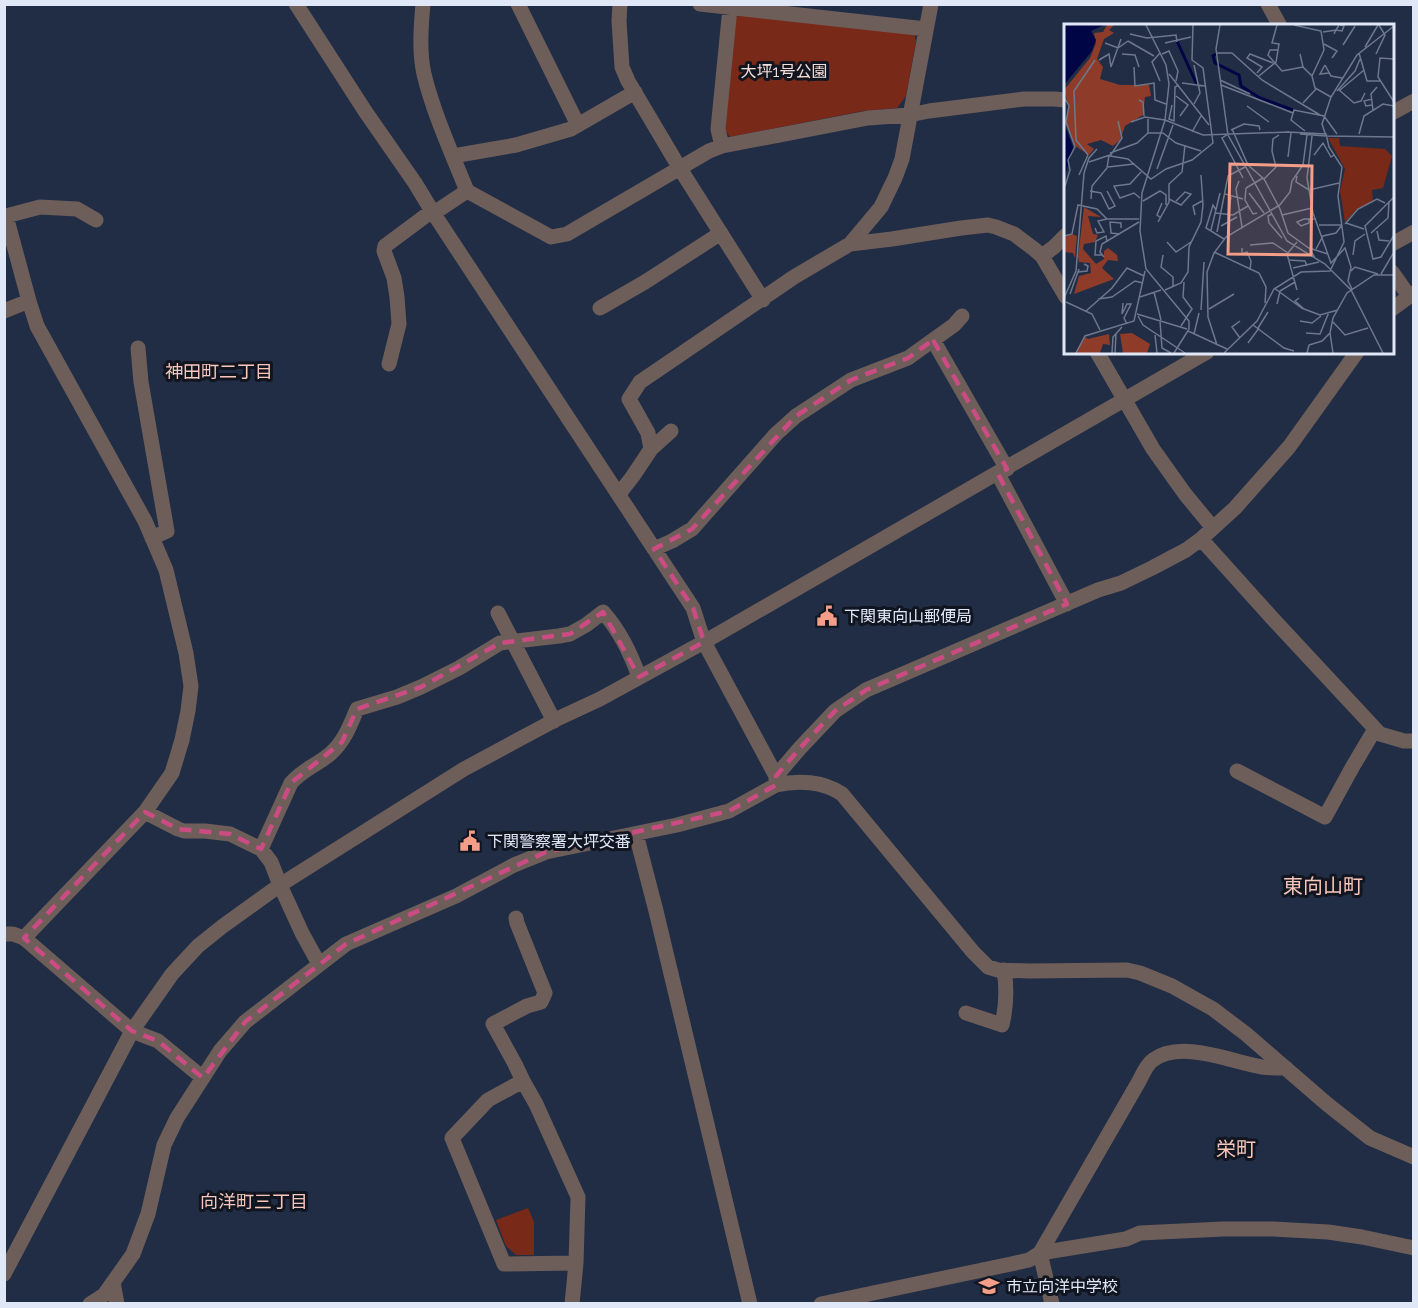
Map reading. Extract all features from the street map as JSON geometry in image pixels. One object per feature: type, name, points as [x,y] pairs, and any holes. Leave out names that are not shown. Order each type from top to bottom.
[{"type":"street","points":[[297,4],[693,608],[704,642],[776,780],[784,783],[826,785],[842,794],[988,967],[1029,971],[1127,970],[1172,986],[1213,1009],[1246,1034],[1370,1138],[1413,1157]]},
{"type":"street","points":[[423,4],[423,72],[467,190],[551,237],[567,234],[679,168],[722,146],[868,118],[909,115],[1024,99],[1064,100]]},
{"type":"street","points":[[518,4],[578,125]]},
{"type":"street","points":[[620,4],[622,67],[634,92],[679,168],[763,300]]},
{"type":"street","points":[[700,4],[926,28]]},
{"type":"street","points":[[651,449],[648,433],[629,399],[640,382],[794,277],[850,244],[880,207],[902,159],[931,4]]},
{"type":"street","points":[[1268,4],[1279,24]]},
{"type":"street","points":[[722,146],[718,129],[730,8]]},
{"type":"street","points":[[453,156],[516,145],[555,135],[571,129],[634,92]]},
{"type":"street","points":[[1394,112],[1413,101]]},
{"type":"street","points":[[389,364],[399,324],[394,278],[384,251],[385,246],[467,190]]},
{"type":"street","points":[[24,938],[145,812],[172,773],[184,730],[191,686],[186,653],[166,570],[145,521],[37,326],[6,216],[40,207],[77,209],[96,220]]},
{"type":"street","points":[[850,244],[988,225],[996,226],[1014,234],[1042,256],[1064,295]]},
{"type":"street","points":[[1394,243],[1413,232]]},
{"type":"street","points":[[600,308],[721,233]]},
{"type":"street","points":[[1042,256],[1064,236]]},
{"type":"street","points":[[1394,274],[1411,295],[1394,308]]},
{"type":"street","points":[[4,311],[29,301]]},
{"type":"street","points":[[654,549],[692,529],[776,434],[796,416],[851,380],[908,358],[954,325],[962,316]]},
{"type":"street","points":[[933,340],[1002,471],[1067,604]]},
{"type":"street","points":[[138,348],[141,382],[167,531],[153,538]]},
{"type":"street","points":[[1098,354],[1160,458],[1213,528]]},
{"type":"street","points":[[4,1274],[132,1031],[172,974],[198,946],[222,926],[280,885],[455,775],[704,642],[1205,354]]},
{"type":"street","points":[[90,1304],[104,1294],[133,1254],[148,1214],[164,1145],[177,1118],[202,1078],[245,1022],[319,964],[346,944],[456,896],[514,865],[546,852],[677,825],[729,811],[776,780],[835,711],[866,690],[1098,590],[1121,583],[1186,550],[1202,539],[1235,508],[1289,447],[1356,354]]},
{"type":"street","points":[[619,494],[651,449],[671,431]]},
{"type":"street","points":[[1202,539],[1380,734],[1404,741],[1413,741]]},
{"type":"street","points":[[261,849],[291,783],[298,775],[329,755],[342,742],[357,709],[421,687],[501,643],[570,634],[603,612],[612,622],[631,656],[639,677]]},
{"type":"street","points":[[498,613],[554,721]]},
{"type":"street","points":[[1237,771],[1325,818],[1375,729]]},
{"type":"street","points":[[145,812],[184,831],[230,834],[261,849],[271,861],[302,933],[319,964]]},
{"type":"street","points":[[636,834],[750,1304]]},
{"type":"street","points":[[516,918],[546,993],[541,1002],[527,1006],[493,1024],[536,1104],[578,1197],[572,1304]]},
{"type":"street","points":[[4,934],[24,938],[132,1031],[158,1041],[202,1078]]},
{"type":"street","points":[[966,1013],[1002,1026],[1005,1014],[1004,970]]},
{"type":"street","points":[[1052,1304],[1040,1253],[1147,1065],[1169,1052],[1186,1052],[1263,1067],[1286,1068]]},
{"type":"street","points":[[523,1081],[488,1100],[452,1138],[504,1264],[576,1263]]},
{"type":"street","points":[[821,1304],[1029,1260],[1040,1253],[1126,1239],[1140,1233],[1223,1229],[1328,1232],[1413,1248]]},
{"type":"street","points":[[113,1282],[117,1304]]},
{"type":"highlighted area","points":[[933,340],[1007,469],[998,474],[1067,604],[866,690],[835,711],[776,776],[776,785],[729,811],[546,852],[346,944],[245,1022],[203,1078],[158,1041],[132,1031],[24,938],[145,812],[178,829],[230,834],[261,849],[291,783],[342,742],[357,709],[421,687],[500,643],[570,634],[603,612],[639,677],[704,642],[693,608],[654,549],[692,529],[796,416],[851,380],[908,358]]},
{"type":"green space","name":"大坪1号公園","points":[[741,13],[914,32],[916,41],[906,96],[897,108],[863,111],[730,137],[725,130],[733,21]]},
{"type":"green space","points":[[528,1208],[534,1222],[534,1255],[516,1255],[506,1246],[496,1220]]},
{"type":"place","name":"下関東向山郵便局","points":[[827,616]]},
{"type":"place","name":"下関警察署大坪交番","points":[[470,841]]},
{"type":"place","name":"市立向洋中学校","points":[[989,1286]]},
{"type":"district","name":"神田町二丁目","points":[[219,372]]},
{"type":"district","name":"東向山町","points":[[1323,886]]},
{"type":"district","name":"栄町","points":[[1236,1149]]},
{"type":"district","name":"向洋町三丁目","points":[[254,1202]]}]
